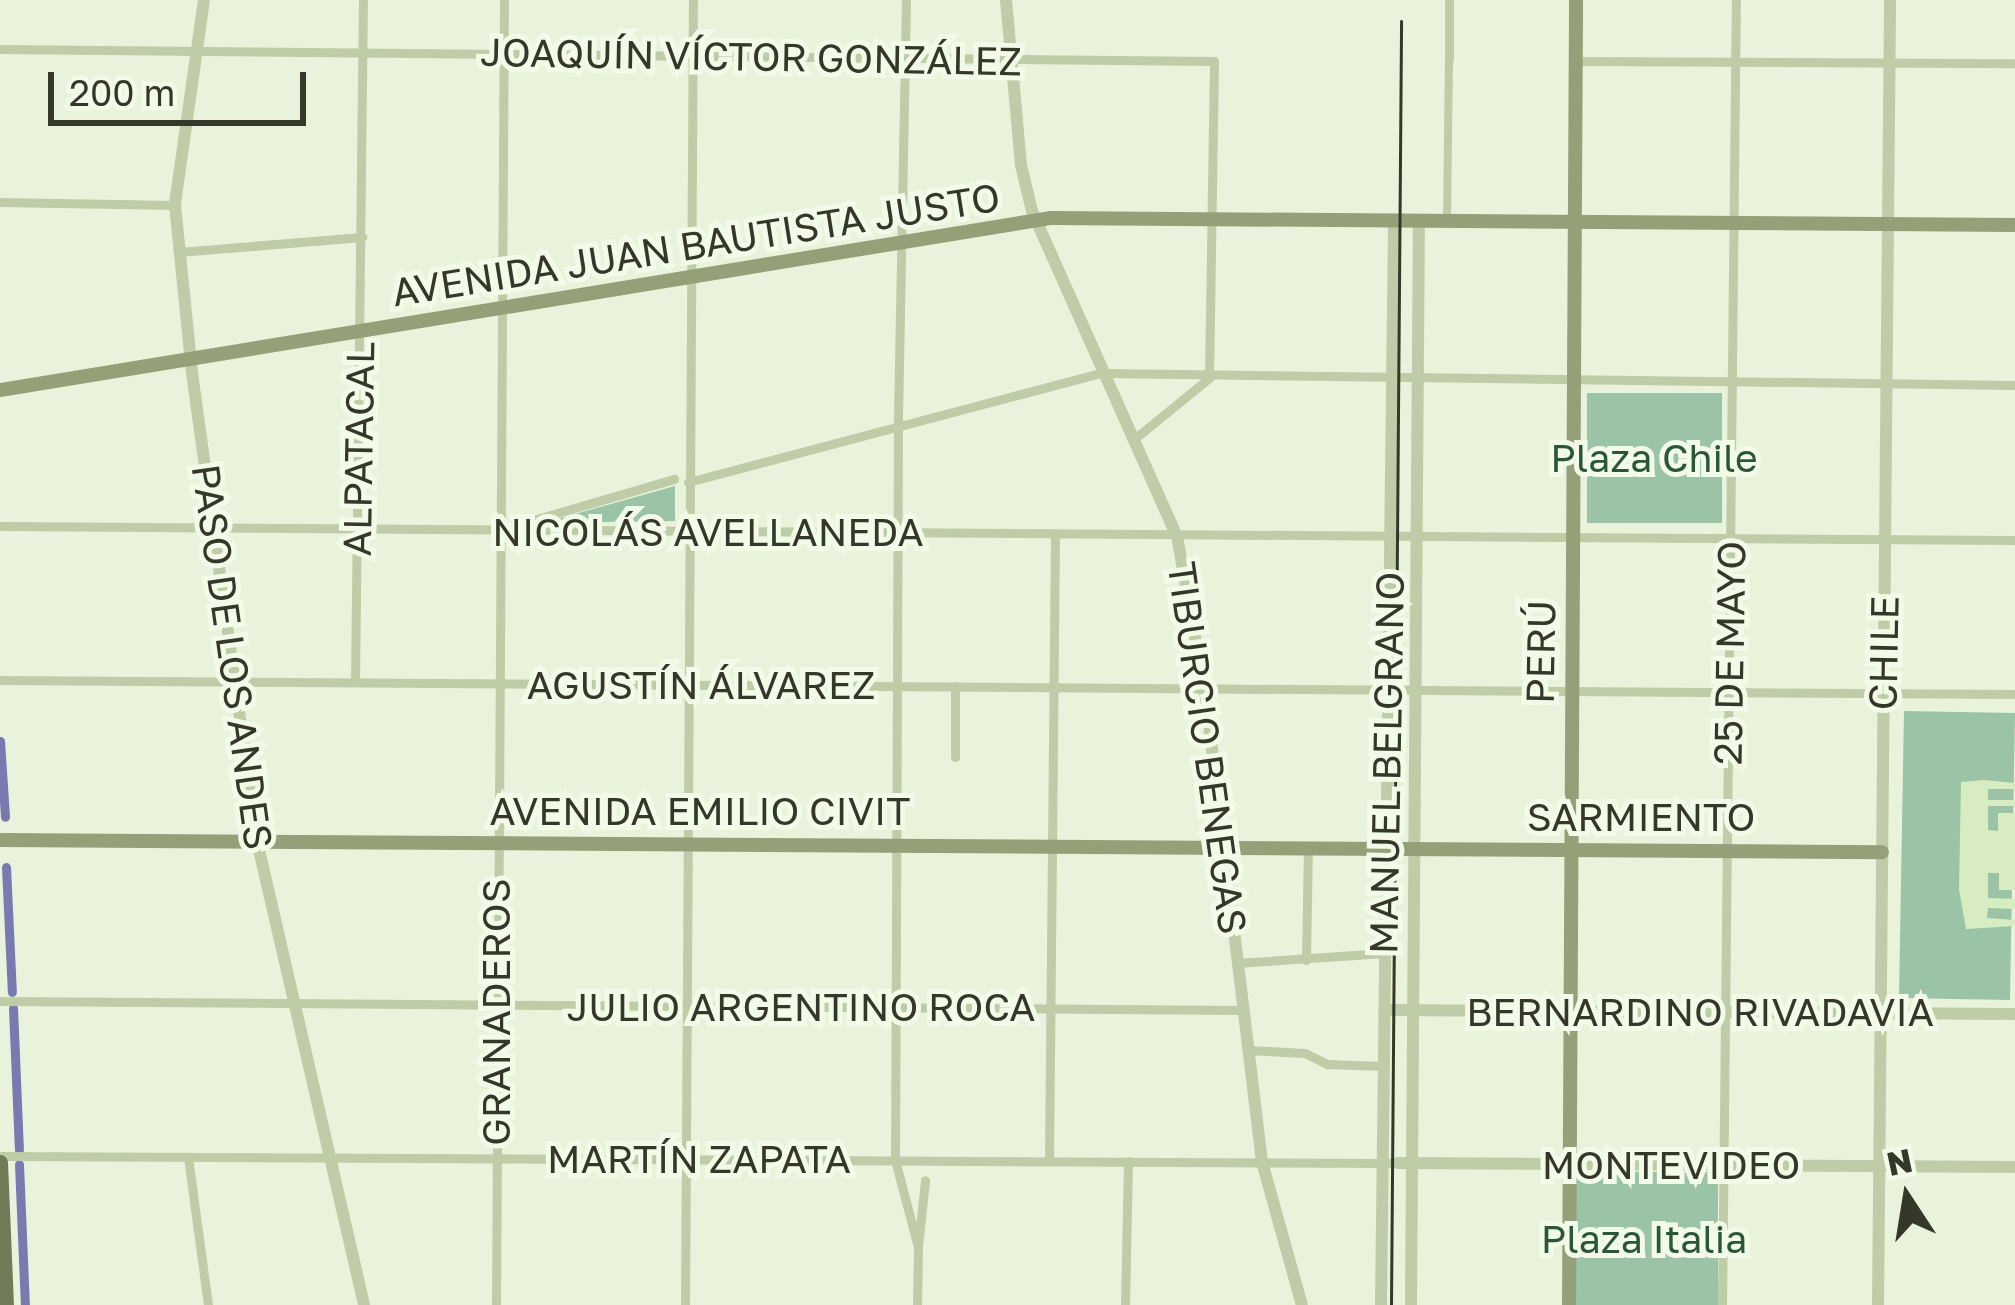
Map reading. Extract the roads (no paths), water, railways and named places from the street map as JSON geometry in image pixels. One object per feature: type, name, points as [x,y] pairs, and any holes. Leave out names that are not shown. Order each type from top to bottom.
[{"type":"main road","name":"PERÚ","points":[[1569,1305],[1576,0]]},
{"type":"main road","name":"AVENIDA JUAN BAUTISTA JUSTO","points":[[0,390],[1036,221],[2015,225]]},
{"type":"main road","name":"AVENIDA EMILIO CIVIT","points":[[0,840],[1400,849]]},
{"type":"main road","name":"SARMIENTO","points":[[1400,849],[1882,851]]},
{"type":"main road","points":[[0,1159],[6,1305]]},
{"type":"street","name":"PASO DE LOS ANDES","points":[[204,0],[176,205],[190,359],[257,842],[364,1305]]},
{"type":"street","name":"ALPATACAL","points":[[355,682],[364,0]]},
{"type":"street","name":"GRANADEROS","points":[[496,1305],[496,683],[505,0]]},
{"type":"street","points":[[685,1305],[693,0]]},
{"type":"street","points":[[906,0],[898,426],[895,1160],[918,1246]]},
{"type":"street","name":"TIBURCIO BENEGAS","points":[[1006,0],[1021,165],[1036,221],[1177,536],[1204,688],[1262,1162],[1302,1305]]},
{"type":"street","points":[[1447,221],[1449,0]]},
{"type":"street","name":"25 DE MAYO","points":[[1722,1305],[1736,0]]},
{"type":"street","name":"CHILE","points":[[1878,1305],[1890,0]]},
{"type":"street","name":"JOAQUÍN VÍCTOR GONZÁLEZ","points":[[0,49],[1214,61],[1213,220]]},
{"type":"street","points":[[1577,61],[2015,64]]},
{"type":"street","points":[[0,202],[176,205]]},
{"type":"street","points":[[1133,440],[1209,376],[1213,220]]},
{"type":"street","name":"MANUEL BELGRANO","points":[[1381,1305],[1385,952],[1400,849],[1402,689],[1390,536],[1404,380],[1406,221]]},
{"type":"street","name":"MANUEL BELGRANO","points":[[1406,221],[1404,380],[1417,536],[1402,689],[1400,849],[1414,1010],[1411,1305]]},
{"type":"street","points":[[179,251],[362,237]]},
{"type":"street","points":[[688,482],[1101,374],[2015,385]]},
{"type":"street","points":[[540,525],[674,479]]},
{"type":"street","name":"NICOLÁS AVELLANEDA","points":[[0,526],[518,530],[540,525],[688,532],[2015,540]]},
{"type":"street","points":[[1048,1161],[1055,535]]},
{"type":"street","name":"AGUSTÍN ÁLVAREZ","points":[[0,680],[2015,694]]},
{"type":"street","points":[[955,686],[955,757]]},
{"type":"street","points":[[1306,960],[1308,848]]},
{"type":"street","points":[[1237,964],[1385,952]]},
{"type":"street","name":"JULIO ARGENTINO ROCA","points":[[0,1001],[1243,1010]]},
{"type":"street","name":"BERNARDINO RIVADAVIA","points":[[1384,1010],[2015,1014]]},
{"type":"street","points":[[1248,1050],[1305,1053],[1328,1064],[1384,1066]]},
{"type":"street","points":[[188,1157],[208,1305]]},
{"type":"street","name":"MARTÍN ZAPATA","points":[[0,1159],[1398,1163]]},
{"type":"street","points":[[1125,1305],[1128,1161]]},
{"type":"street","name":"MONTEVIDEO","points":[[1398,1163],[2015,1167]]},
{"type":"street","points":[[917,1305],[925,1180]]},
{"type":"waterway","points":[[0,741],[5,817]]},
{"type":"waterway","points":[[6,867],[12,992]]},
{"type":"waterway","points":[[13,1008],[19,1150]]},
{"type":"waterway","points":[[19,1164],[25,1305]]},
{"type":"tram line","points":[[1391,1305],[1401,21]]},
{"type":"park label","name":"Plaza Chile","points":[[1654,458]]},
{"type":"park label","name":"Plaza Italia","points":[[1644,1239]]}]
